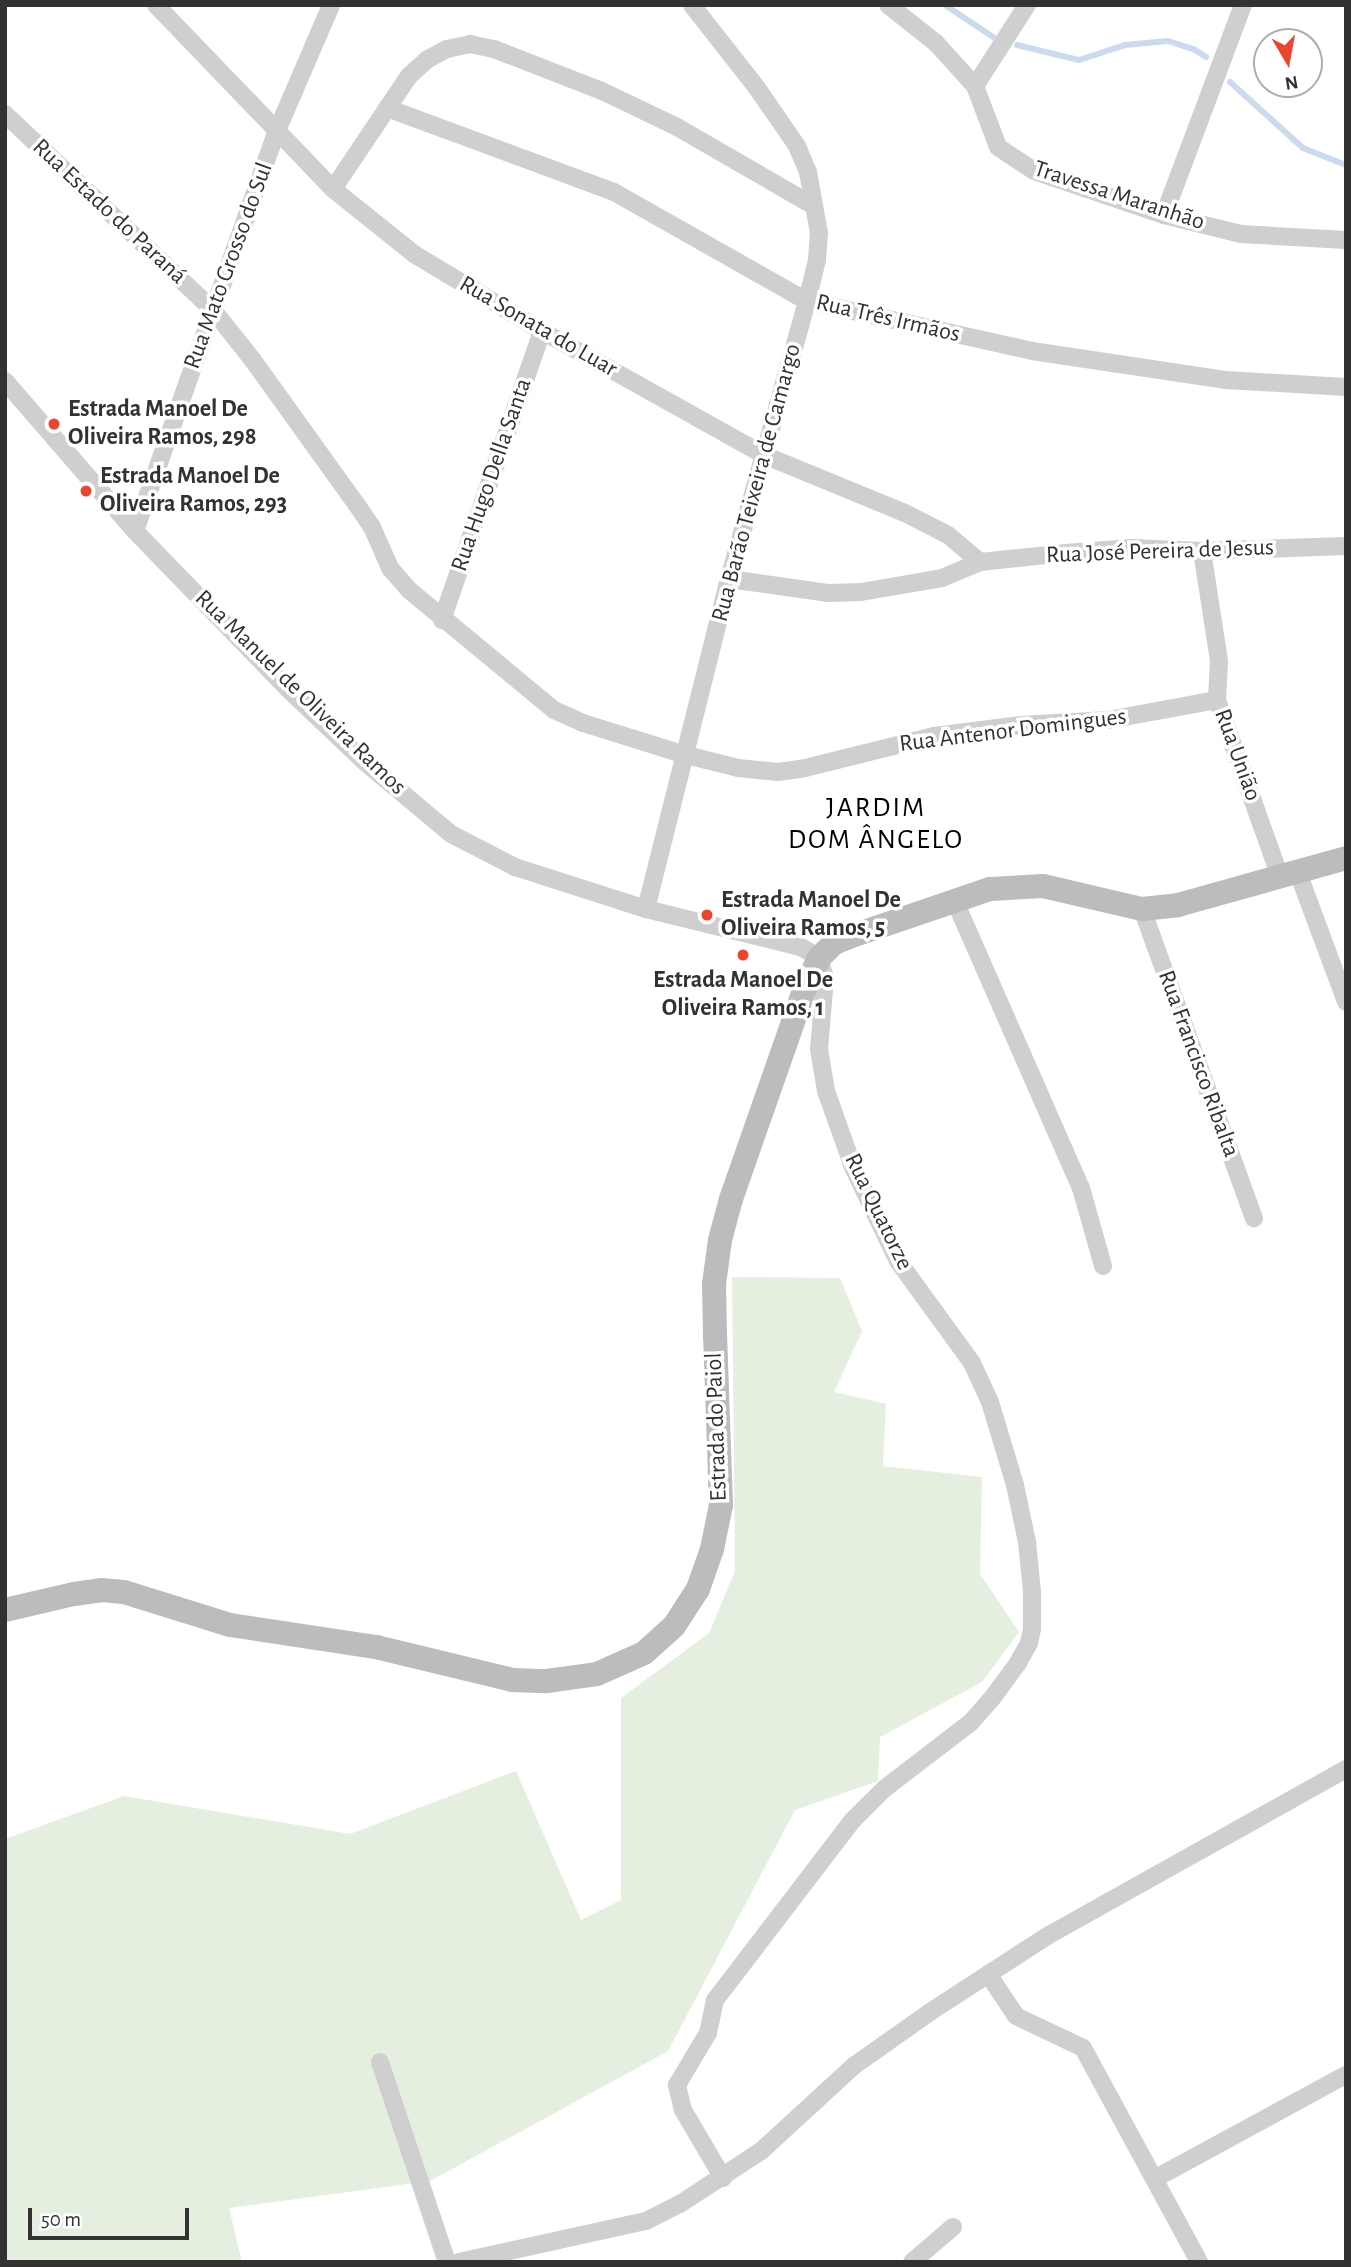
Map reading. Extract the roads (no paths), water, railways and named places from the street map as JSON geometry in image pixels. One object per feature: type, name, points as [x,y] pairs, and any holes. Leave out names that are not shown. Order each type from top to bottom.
[{"type":"street","name":"Rua Sonata do Luar","points":[[156,5],[333,189],[414,254],[542,331],[764,455],[905,513],[948,535],[980,562]]},
{"type":"street","name":"Rua Mato Grosso do Sul","points":[[135,531],[276,132],[331,5]]},
{"type":"street","name":"Rua Barão Teixeira de Camargo","points":[[646,909],[729,579],[807,301],[817,260],[819,233],[808,172],[797,146],[757,88],[692,5]]},
{"type":"street","name":"Travessa Maranhão","points":[[888,5],[936,43],[975,86],[998,147],[1034,171],[1164,215],[1241,234],[1346,240]]},
{"type":"street","points":[[975,86],[1027,5]]},
{"type":"street","points":[[1164,215],[1243,5]]},
{"type":"street","points":[[333,189],[409,76],[428,59],[447,49],[470,44],[494,49],[602,91],[677,127],[814,206]]},
{"type":"street","name":"Rua Três Irmãos","points":[[387,108],[614,192],[807,301],[1032,351],[1225,380],[1346,387]]},
{"type":"street","name":"Rua Estado do Paraná","points":[[5,114],[212,310],[252,359],[357,505],[372,527],[390,568],[409,590],[442,620]]},
{"type":"street","name":"Rua Hugo Della Santa","points":[[442,620],[542,331]]},
{"type":"street","name":"Rua Manuel de Oliveira Ramos","points":[[5,381],[135,531],[288,689],[365,762],[451,834],[515,867],[646,909],[801,947],[819,958]]},
{"type":"street","name":"Rua José Pereira de Jesus","points":[[729,579],[829,593],[861,592],[943,578],[980,562],[1132,548],[1202,551],[1346,546]]},
{"type":"street","name":"Rua União","points":[[1202,551],[1219,661],[1217,700],[1288,872],[1346,1002]]},
{"type":"street","name":"Rua Antenor Domingues","points":[[442,620],[554,710],[583,723],[738,768],[778,772],[805,768],[934,736],[1021,725],[1108,720],[1217,700]]},
{"type":"street","points":[[819,958],[834,943],[954,899],[990,889],[1044,886],[1142,909],[1178,905],[1288,872],[1346,858]]},
{"type":"street","points":[[954,899],[1081,1188],[1103,1266]]},
{"type":"street","name":"Rua Francisco Ribalta","points":[[1142,909],[1254,1218]]},
{"type":"street","name":"Rua Quatorze","points":[[723,2178],[683,2110],[677,2085],[708,2033],[715,2000],[822,1858],[884,1789],[970,1723],[993,1697],[1023,1653],[1032,1629],[1032,1591],[1027,1542],[1015,1485],[990,1402],[972,1363],[898,1261],[876,1217],[826,1091],[819,1049],[825,978],[819,958]]},
{"type":"street","name":"Estrada do Paiol","points":[[5,1610],[101,1590],[124,1592],[230,1625],[376,1647],[512,1680],[547,1681],[597,1674],[644,1653],[674,1626],[698,1590],[712,1549],[721,1505],[715,1323],[715,1284],[720,1240],[731,1199],[806,985],[819,958]]},
{"type":"street","points":[[459,2262],[646,2221],[723,2178],[761,2151],[855,2065],[988,1974],[1049,1935],[1346,1769]]},
{"type":"street","points":[[988,1974],[1016,2016],[1083,2048],[1156,2178],[1199,2262]]},
{"type":"street","points":[[380,2062],[447,2262]]},
{"type":"street","points":[[1156,2178],[1346,2075]]},
{"type":"street","points":[[912,2262],[953,2227]]},
{"type":"waterway","points":[[945,5],[996,39]]},
{"type":"waterway","points":[[1017,45],[1079,60],[1125,45],[1168,41],[1195,50],[1206,57]]},
{"type":"waterway","points":[[1230,82],[1303,148],[1346,165]]},
{"type":"place","name":"Estrada Manoel De Oliveira Ramos, 298","points":[[54,424]]},
{"type":"place","name":"Estrada Manoel De Oliveira Ramos, 293","points":[[86,491]]},
{"type":"place","name":"Estrada Manoel De Oliveira Ramos, 5","points":[[707,915]]},
{"type":"place","name":"Estrada Manoel De Oliveira Ramos, 1","points":[[743,955]]},
{"type":"district","name":"JARDIM DOM ÂNGELO","points":[[876,824]]}]
